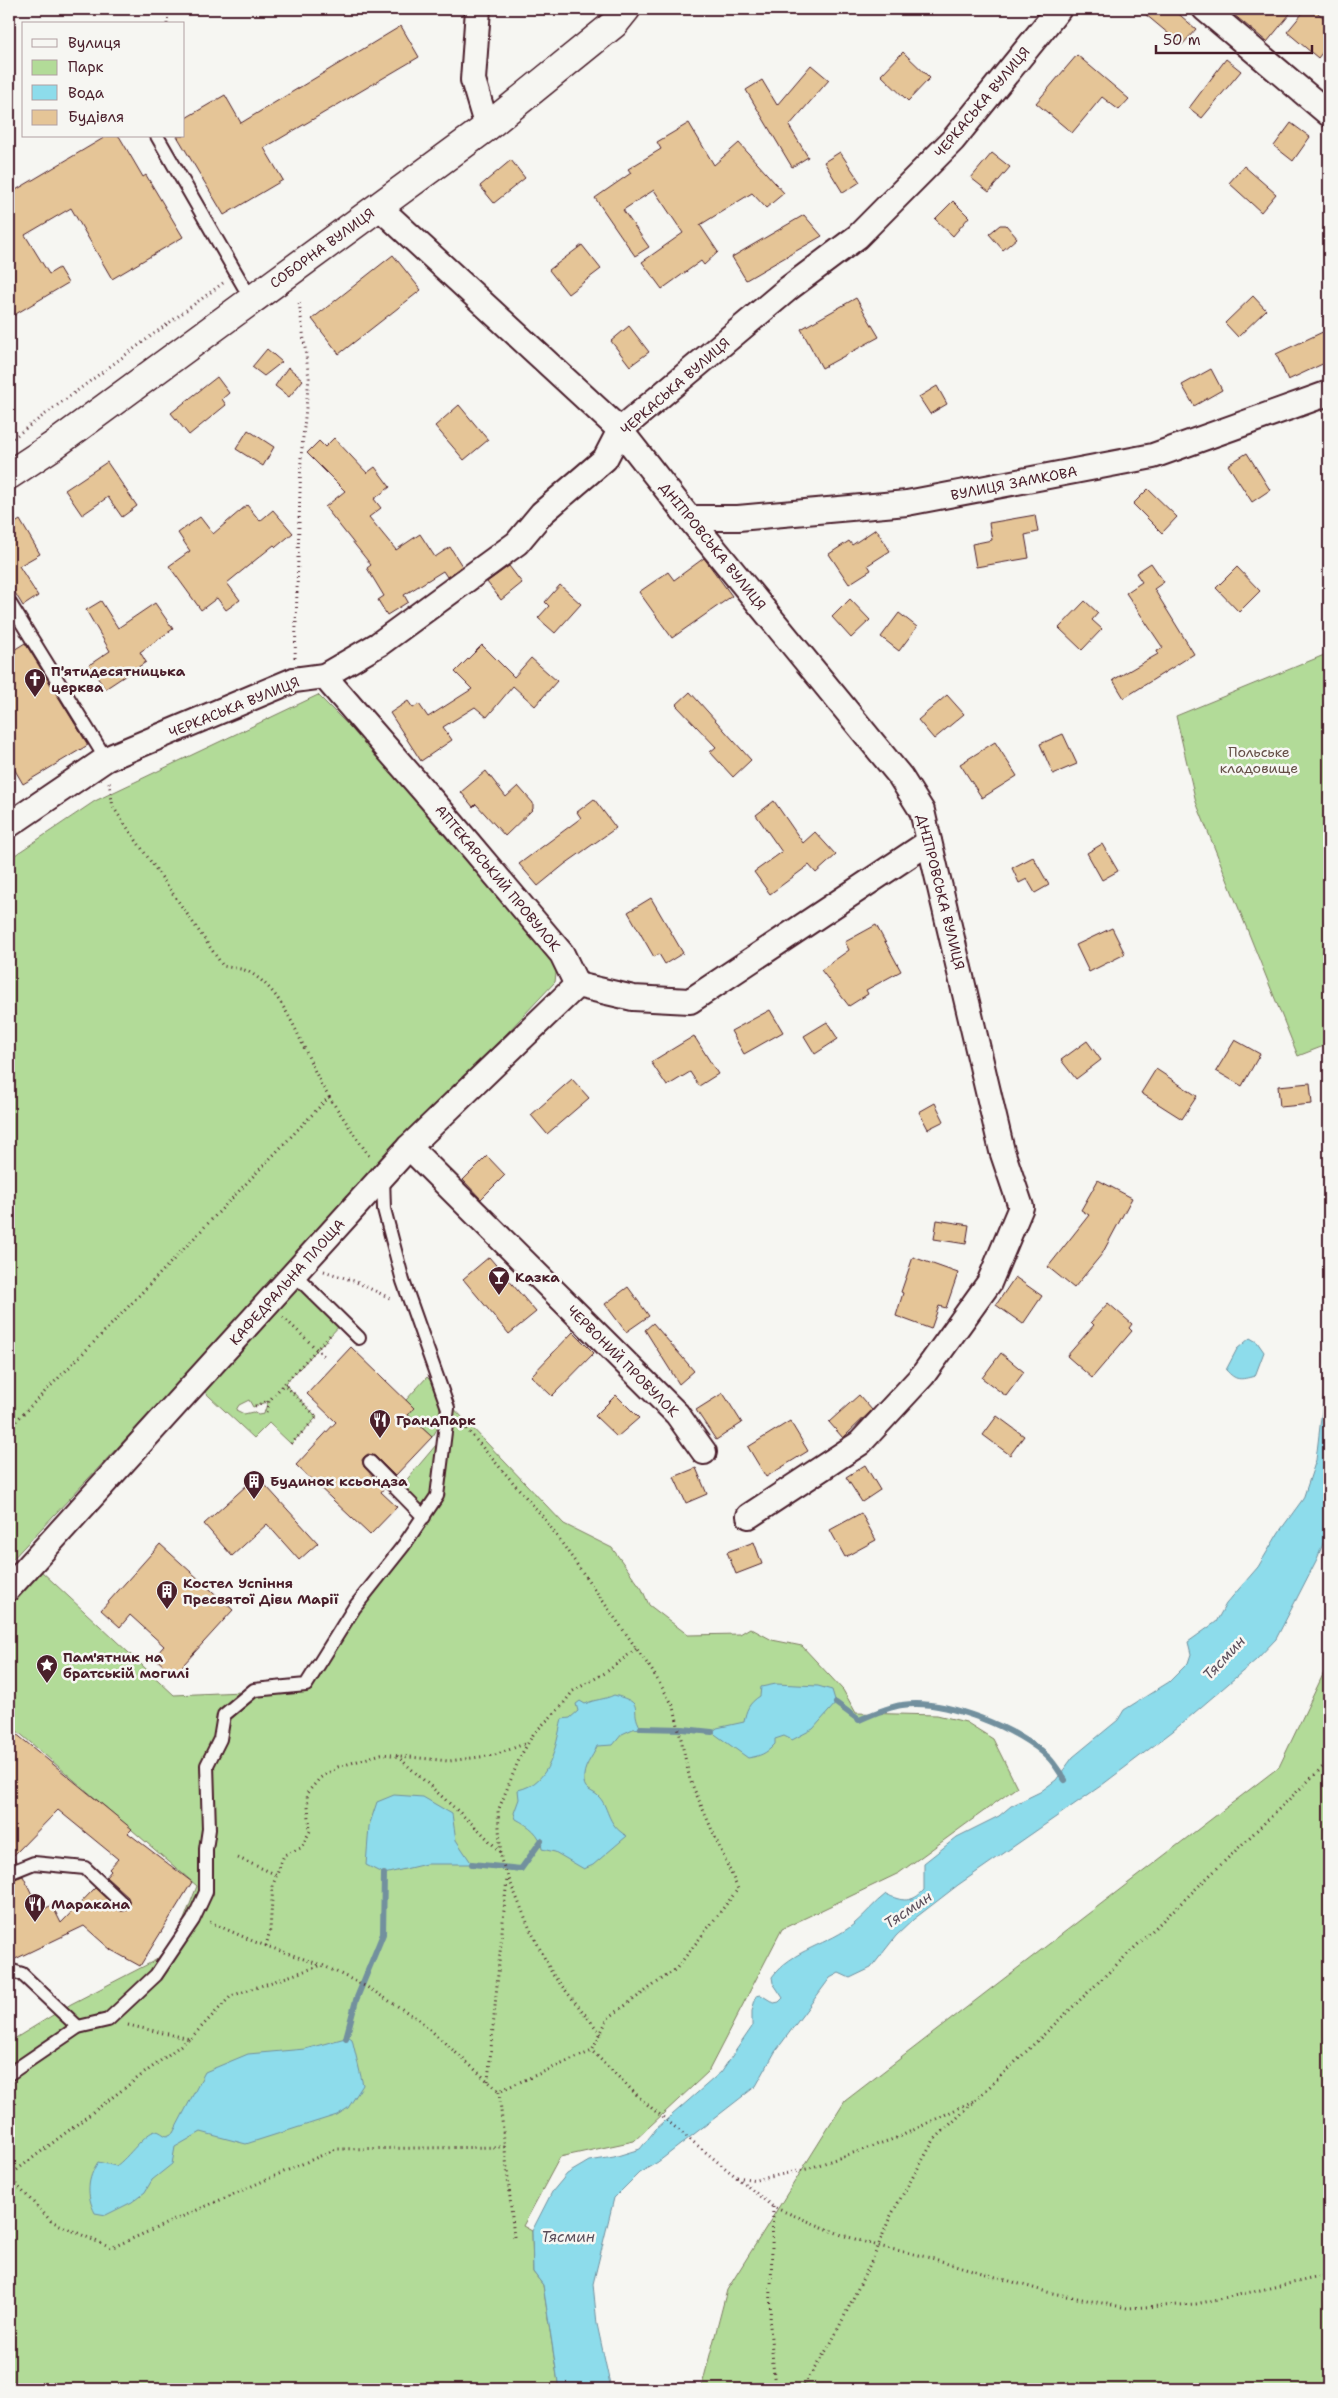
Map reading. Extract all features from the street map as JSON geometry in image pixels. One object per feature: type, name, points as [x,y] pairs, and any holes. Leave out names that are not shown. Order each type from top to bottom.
[{"type":"main road","name":"СОБОРНА ВУЛИЦЯ","points":[[9,475],[53,446],[487,127],[614,24],[626,9]]},
{"type":"street","points":[[478,9],[474,80],[487,127]]},
{"type":"street","name":"ЧЕРКАСЬКА ВУЛИЦЯ","points":[[9,825],[106,759],[294,680],[324,676],[379,644],[516,543],[542,513],[605,459],[620,430],[789,288],[857,237],[953,140],[1059,9]]},
{"type":"street","points":[[1205,9],[1329,114]]},
{"type":"street","name":"ДНІПРОВСЬКА ВУЛИЦЯ","points":[[379,208],[620,430],[689,518],[900,776],[922,811],[1002,1151],[1021,1207],[989,1283],[923,1375],[860,1443],[749,1516]]},
{"type":"street","name":"ВУЛИЦЯ ЗАМКОВА","points":[[689,518],[738,518],[907,503],[1153,456],[1329,393]]},
{"type":"street","name":"АПТЕКАРСЬКИЙ ПРОВУЛОК","points":[[324,676],[562,954],[577,985]]},
{"type":"street","points":[[577,985],[633,998],[690,1001],[929,842]]},
{"type":"street","name":"КАФЕДРАЛЬНА ПЛОЩА","points":[[9,1588],[410,1147],[577,985]]},
{"type":"street","name":"ЧЕРВОНИЙ ПРОВУЛОК","points":[[410,1147],[677,1414],[704,1452]]},
{"type":"lane","points":[[158,138],[251,299]]},
{"type":"lane","points":[[9,602],[106,759]]},
{"type":"lane","points":[[9,2074],[78,2027],[108,2020],[156,1975],[193,1920],[206,1892],[206,1849],[209,1829],[207,1765],[220,1739],[224,1715],[254,1690],[306,1685],[354,1608],[404,1545],[437,1496],[448,1408],[419,1326],[384,1209],[383,1176]]},
{"type":"lane","points":[[296,1272],[359,1338]]},
{"type":"lane","points":[[370,1462],[424,1517]]},
{"type":"lane","points":[[9,1873],[34,1863],[85,1868],[122,1902]]},
{"type":"lane","points":[[9,1970],[22,1974],[78,2027]]},
{"type":"path","points":[[167,22],[168,9]]},
{"type":"path","points":[[9,441],[237,272]]},
{"type":"path","points":[[294,680],[301,458],[309,378],[299,302]]},
{"type":"path","points":[[106,759],[113,807],[223,966],[248,971],[267,984],[280,1003],[319,1082],[383,1176]]},
{"type":"path","points":[[9,1428],[330,1097]]},
{"type":"path","points":[[296,1272],[324,1271],[375,1290],[394,1300],[419,1326]]},
{"type":"path","points":[[268,1303],[326,1358]]},
{"type":"path","points":[[266,1412],[269,1401],[343,1322]]},
{"type":"path","points":[[284,1384],[317,1416],[291,1444]]},
{"type":"path","points":[[255,1406],[269,1401]]},
{"type":"path","points":[[448,1408],[544,1518],[636,1649],[674,1707],[690,1780],[738,1889],[676,1969],[608,2018],[592,2051],[499,2091]]},
{"type":"path","points":[[601,2034],[553,1975],[507,1877],[501,1853],[498,1811],[534,1733],[560,1708],[573,1692],[605,1672],[636,1649]]},
{"type":"path","points":[[266,1946],[270,1930],[273,1885],[284,1855],[302,1848],[310,1831],[307,1793],[320,1778],[338,1767],[381,1754],[449,1760],[473,1759],[495,1756],[528,1743]]},
{"type":"path","points":[[396,1756],[480,1830],[501,1853]]},
{"type":"path","points":[[801,2389],[831,2343],[890,2217],[934,2140],[1329,1761]]},
{"type":"path","points":[[238,1858],[277,1874]]},
{"type":"path","points":[[488,2082],[507,1877]]},
{"type":"path","points":[[218,1926],[266,1946],[322,1965],[367,1987],[418,2019],[499,2091],[514,2237]]},
{"type":"path","points":[[322,1965],[231,1996],[190,2039],[9,2177],[51,2221],[111,2248],[336,2149],[504,2147]]},
{"type":"path","points":[[108,2020],[190,2039]]},
{"type":"path","points":[[592,2051],[643,2101],[773,2207],[842,2235],[878,2246],[931,2258],[1047,2292],[1126,2308],[1196,2304],[1329,2275]]},
{"type":"path","points":[[734,2176],[756,2180],[806,2169],[899,2137],[955,2108],[976,2100]]},
{"type":"path","points":[[773,2207],[770,2326],[776,2389]]},
{"type":"green space","name":"Польське кладовище","points":[[1329,653],[1329,1044],[1298,1056],[1196,802],[1176,716]]},
{"type":"green space","points":[[318,695],[421,798],[557,966],[555,982],[9,1563],[9,859],[95,801]]},
{"type":"green space","points":[[294,1274],[343,1322],[285,1384],[317,1417],[291,1444],[269,1423],[254,1438],[195,1383]],"holes":[[[249,1400],[253,1407],[268,1401],[264,1414],[258,1415],[253,1412],[244,1414],[236,1410],[239,1405]]]},
{"type":"green space","points":[[427,1377],[436,1390],[440,1406],[439,1423],[432,1437],[408,1415],[414,1408],[406,1400]]},
{"type":"green space","points":[[445,1399],[564,1524],[612,1548],[642,1589],[649,1605],[688,1635],[740,1634],[750,1628],[772,1640],[802,1646],[843,1690],[856,1713],[937,1715],[966,1722],[993,1739],[1017,1787],[899,1873],[782,1929],[708,2072],[634,2141],[560,2157],[523,2226],[532,2231],[533,2272],[543,2285],[559,2389],[9,2389],[9,2047],[14,2039],[71,2004],[156,1960],[178,1935],[197,1886],[9,1724],[9,1574],[25,1556],[174,1695],[310,1689],[381,1565],[420,1512],[398,1490],[436,1445],[439,1446]]},
{"type":"green space","points":[[1329,1662],[1329,2389],[701,2389],[727,2290],[845,2101],[1279,1767]]},
{"type":"water","points":[[1250,1338],[1257,1342],[1264,1352],[1255,1376],[1242,1379],[1236,1378],[1226,1370],[1237,1349]]},
{"type":"water","name":"Тясмин","points":[[1329,1373],[1329,1528],[1317,1559],[1276,1639],[1256,1660],[1173,1731],[1102,1785],[958,1885],[914,1919],[896,1936],[871,1968],[850,1978],[839,1973],[830,1978],[775,2052],[756,2086],[658,2162],[639,2173],[614,2198],[593,2284],[597,2324],[611,2389],[559,2389],[543,2285],[533,2272],[532,2231],[552,2192],[567,2174],[589,2161],[614,2157],[640,2149],[656,2129],[721,2072],[752,2027],[752,2011],[756,1996],[761,1995],[774,2003],[779,2002],[783,1998],[773,1983],[772,1977],[789,1960],[844,1931],[886,1894],[897,1899],[906,1900],[920,1894],[924,1890],[924,1863],[957,1837],[999,1816],[1011,1806],[1040,1792],[1056,1780],[1073,1757],[1118,1720],[1124,1710],[1169,1682],[1188,1663],[1191,1654],[1188,1642],[1216,1622],[1226,1604],[1258,1567],[1279,1532],[1303,1499],[1316,1460],[1325,1384]]},
{"type":"water","points":[[776,1684],[818,1686],[832,1690],[836,1703],[813,1729],[792,1740],[784,1736],[775,1739],[775,1744],[766,1752],[748,1758],[712,1732],[717,1728],[744,1722],[749,1707],[760,1696],[761,1687]]},
{"type":"water","points":[[614,1695],[631,1701],[634,1704],[641,1728],[622,1734],[613,1745],[597,1746],[586,1767],[584,1782],[587,1789],[601,1799],[611,1821],[627,1836],[593,1865],[584,1869],[555,1852],[542,1849],[537,1835],[516,1819],[514,1813],[519,1799],[518,1790],[538,1780],[550,1763],[562,1719],[570,1718],[578,1711],[576,1704],[580,1701],[585,1704]]},
{"type":"water","points":[[394,1795],[423,1797],[452,1814],[456,1840],[472,1864],[426,1864],[384,1874],[366,1865],[369,1826],[377,1802]]},
{"type":"water","points":[[349,2037],[352,2039],[363,2085],[348,2108],[337,2115],[246,2144],[201,2132],[175,2147],[172,2164],[152,2180],[145,2192],[132,2202],[106,2215],[95,2213],[90,2200],[89,2187],[94,2168],[98,2162],[116,2166],[152,2132],[157,2131],[167,2136],[173,2133],[205,2072],[248,2054],[305,2049]]},
{"type":"building","points":[[1139,9],[1173,9],[1196,29],[1182,45]]},
{"type":"building","points":[[1227,9],[1294,9],[1267,42]]},
{"type":"building","points":[[1306,9],[1313,9],[1329,22],[1329,44],[1318,58],[1287,32]]},
{"type":"building","points":[[401,26],[419,57],[264,148],[283,180],[224,215],[178,138],[185,138],[185,118],[225,95],[241,123]]},
{"type":"building","points":[[903,52],[930,78],[908,101],[881,75]]},
{"type":"building","points":[[1077,55],[1129,99],[1119,110],[1102,97],[1072,133],[1036,103]]},
{"type":"building","points":[[1226,59],[1241,71],[1202,118],[1189,108]]},
{"type":"building","points":[[811,65],[829,80],[789,126],[808,157],[792,167],[746,90],[762,80],[777,105]]},
{"type":"building","points":[[689,123],[714,165],[739,143],[784,193],[766,208],[752,193],[700,225],[718,252],[704,265],[701,261],[662,289],[642,262],[683,233],[654,190],[623,210],[649,247],[635,256],[595,198],[631,173],[628,169],[661,149],[657,142]]},
{"type":"building","points":[[1291,123],[1310,137],[1293,161],[1274,146]]},
{"type":"building","points":[[104,138],[120,138],[143,177],[146,175],[183,237],[112,279],[71,208],[25,235],[49,274],[59,268],[68,283],[9,318],[9,194]]},
{"type":"building","points":[[840,152],[860,182],[843,193],[824,162]]},
{"type":"building","points":[[992,153],[1010,167],[989,192],[971,178]]},
{"type":"building","points":[[511,160],[525,178],[494,203],[480,186]]},
{"type":"building","points":[[1244,166],[1276,194],[1261,212],[1229,183]]},
{"type":"building","points":[[953,201],[969,217],[953,236],[935,219]]},
{"type":"building","points":[[804,215],[822,236],[746,280],[732,257]]},
{"type":"building","points":[[1000,225],[1006,225],[1017,238],[1003,250],[989,234]]},
{"type":"building","points":[[582,245],[601,269],[568,294],[549,270]]},
{"type":"building","points":[[393,255],[421,290],[339,354],[312,319]]},
{"type":"building","points":[[1253,296],[1266,310],[1238,337],[1225,323]]},
{"type":"building","points":[[856,298],[879,337],[822,368],[801,329]]},
{"type":"building","points":[[629,326],[649,352],[630,366],[611,341]]},
{"type":"building","points":[[1329,329],[1329,361],[1288,380],[1276,354]]},
{"type":"building","points":[[267,349],[282,362],[264,376],[252,367]]},
{"type":"building","points":[[288,367],[303,380],[289,397],[275,386]]},
{"type":"building","points":[[1211,369],[1222,390],[1194,406],[1182,385]]},
{"type":"building","points":[[217,377],[229,393],[222,399],[226,405],[189,435],[171,413]]},
{"type":"building","points":[[937,386],[947,404],[930,414],[919,397]]},
{"type":"building","points":[[459,405],[488,440],[464,460],[435,426]]},
{"type":"building","points":[[248,430],[274,447],[263,466],[236,449]]},
{"type":"building","points":[[334,438],[367,473],[375,467],[390,487],[374,499],[381,508],[369,517],[396,550],[420,534],[435,557],[450,547],[462,566],[447,577],[443,571],[404,595],[408,602],[387,615],[378,600],[384,596],[367,568],[371,565],[325,507],[345,491],[307,453],[319,441],[325,447]]},
{"type":"building","points":[[1247,453],[1270,490],[1252,502],[1228,465]]},
{"type":"building","points":[[107,462],[137,506],[122,517],[108,497],[82,515],[65,490]]},
{"type":"building","points":[[1148,489],[1177,517],[1162,533],[1133,504]]},
{"type":"building","points":[[247,505],[260,521],[273,510],[293,533],[276,547],[274,545],[227,583],[240,600],[226,610],[217,598],[201,610],[169,566],[190,551],[178,533],[200,517],[213,534]]},
{"type":"building","points":[[1035,515],[1038,532],[1025,535],[1029,558],[976,567],[972,544],[992,540],[989,523]]},
{"type":"building","points":[[20,520],[40,554],[19,566],[38,596],[23,606],[9,583],[9,527]]},
{"type":"building","points":[[876,529],[890,551],[868,565],[871,570],[849,584],[829,554],[849,541],[852,545]]},
{"type":"building","points":[[704,558],[732,596],[672,638],[639,592],[668,572],[674,580]]},
{"type":"building","points":[[1151,563],[1164,582],[1154,589],[1194,654],[1124,698],[1113,680],[1158,654],[1157,651],[1163,648],[1126,593],[1142,582],[1136,573]]},
{"type":"building","points":[[509,566],[522,583],[501,600],[487,582]]},
{"type":"building","points":[[1237,567],[1260,591],[1239,612],[1216,588]]},
{"type":"building","points":[[560,585],[581,604],[555,633],[538,618],[549,606],[545,602]]},
{"type":"building","points":[[850,599],[870,620],[851,638],[832,617]]},
{"type":"building","points":[[101,601],[118,628],[155,603],[173,629],[140,652],[146,662],[105,689],[89,665],[110,651],[86,610]]},
{"type":"building","points":[[1085,601],[1098,613],[1092,620],[1102,629],[1082,650],[1059,628]]},
{"type":"building","points":[[899,613],[917,627],[899,651],[881,637]]},
{"type":"building","name":"П'ятидесятницька церква","points":[[25,643],[88,745],[23,784],[9,760],[9,653]]},
{"type":"building","points":[[482,645],[514,677],[531,658],[557,681],[535,706],[513,686],[487,717],[475,707],[443,727],[452,740],[421,761],[390,713],[408,701],[413,708],[419,704],[428,717],[472,689],[455,672]]},
{"type":"building","points":[[690,692],[751,760],[733,777],[710,752],[716,747],[676,705]]},
{"type":"building","points":[[947,695],[964,714],[934,739],[918,720]]},
{"type":"building","points":[[1063,734],[1077,764],[1053,774],[1040,744]]},
{"type":"building","points":[[995,742],[1017,776],[982,798],[960,764]]},
{"type":"building","points":[[486,771],[506,797],[518,786],[533,803],[533,809],[505,836],[476,804],[473,807],[461,792]]},
{"type":"building","points":[[594,799],[616,828],[565,864],[538,886],[519,864],[581,818],[577,812]]},
{"type":"building","points":[[774,801],[803,843],[815,832],[836,855],[816,873],[809,865],[770,894],[754,872],[782,852],[756,815]]},
{"type":"building","points":[[1102,844],[1118,871],[1102,880],[1087,853]]},
{"type":"building","points":[[1033,857],[1049,885],[1035,893],[1027,879],[1019,883],[1012,868]]},
{"type":"building","points":[[651,898],[683,953],[665,964],[659,954],[654,957],[628,912]]},
{"type":"building","points":[[876,925],[901,971],[866,990],[868,994],[849,1006],[821,970],[849,950],[845,942]]},
{"type":"building","points":[[1112,928],[1125,954],[1089,972],[1076,945]]},
{"type":"building","points":[[770,1010],[783,1032],[744,1054],[731,1031]]},
{"type":"building","points":[[827,1022],[838,1039],[815,1054],[804,1036]]},
{"type":"building","points":[[694,1036],[718,1074],[699,1086],[690,1072],[667,1086],[651,1062]]},
{"type":"building","points":[[1235,1040],[1260,1054],[1242,1086],[1216,1071]]},
{"type":"building","points":[[1087,1041],[1101,1060],[1076,1079],[1061,1060]]},
{"type":"building","points":[[1156,1069],[1197,1096],[1182,1119],[1141,1093]]},
{"type":"building","points":[[572,1079],[589,1098],[547,1134],[531,1115]]},
{"type":"building","points":[[1310,1083],[1312,1104],[1280,1107],[1278,1086]]},
{"type":"building","points":[[935,1103],[944,1121],[928,1129],[919,1112]]},
{"type":"building","points":[[487,1156],[505,1175],[481,1199],[463,1180]]},
{"type":"building","points":[[1098,1180],[1132,1198],[1102,1254],[1074,1288],[1048,1267],[1089,1215],[1081,1210]]},
{"type":"building","points":[[937,1220],[969,1225],[966,1244],[934,1239]]},
{"type":"building","name":"Казка","points":[[489,1257],[536,1312],[509,1334],[463,1279]]},
{"type":"building","points":[[913,1257],[958,1273],[946,1308],[939,1306],[931,1329],[896,1316],[903,1293],[901,1292]]},
{"type":"building","points":[[1015,1277],[1042,1296],[1023,1324],[996,1305]]},
{"type":"building","points":[[628,1287],[649,1316],[626,1332],[605,1304]]},
{"type":"building","points":[[1108,1303],[1132,1324],[1129,1328],[1132,1331],[1092,1378],[1067,1356],[1094,1325],[1091,1322]]},
{"type":"building","points":[[653,1323],[694,1371],[679,1384],[645,1330]]},
{"type":"building","points":[[573,1332],[594,1353],[552,1396],[531,1376]]},
{"type":"building","name":"ГрандПарк","points":[[351,1347],[414,1408],[408,1415],[432,1437],[395,1476],[375,1456],[368,1454],[362,1460],[364,1467],[384,1488],[381,1492],[397,1507],[370,1535],[296,1465],[336,1422],[307,1394]]},
{"type":"building","points":[[1001,1353],[1024,1372],[1006,1396],[982,1378]]},
{"type":"building","points":[[723,1393],[742,1423],[716,1440],[696,1410]]},
{"type":"building","points":[[616,1395],[639,1418],[617,1437],[595,1416]]},
{"type":"building","points":[[859,1395],[872,1410],[843,1438],[829,1422]]},
{"type":"building","points":[[997,1416],[1024,1436],[1010,1455],[983,1435]]},
{"type":"building","points":[[790,1421],[808,1451],[766,1477],[748,1447]]},
{"type":"building","points":[[865,1465],[880,1490],[862,1502],[846,1477]]},
{"type":"building","points":[[696,1468],[707,1494],[686,1503],[674,1477]]},
{"type":"building","name":"Будинок ксьондза","points":[[257,1476],[318,1543],[299,1560],[267,1524],[232,1556],[204,1524]]},
{"type":"building","points":[[861,1513],[876,1540],[845,1557],[830,1530]]},
{"type":"building","points":[[754,1542],[762,1564],[736,1574],[727,1552]]},
{"type":"building","name":"Костел Успіння Пресвятої Діви Марії","points":[[160,1544],[233,1610],[174,1675],[154,1657],[164,1646],[130,1615],[120,1627],[101,1610]]},
{"type":"building","points":[[9,1728],[132,1829],[128,1833],[192,1882],[140,1966],[111,1950],[84,1926],[9,1962],[9,1881],[23,1876],[40,1911],[52,1905],[61,1923],[95,1888],[120,1911],[125,1911],[130,1904],[128,1897],[106,1877],[111,1871],[109,1869],[118,1859],[58,1810],[13,1856],[16,1862],[9,1864]]},
{"type":"waterway","points":[[836,1703],[859,1720],[891,1707],[919,1704],[939,1706],[980,1718],[1020,1736],[1036,1747],[1051,1760],[1065,1780]]},
{"type":"waterway","points":[[641,1728],[712,1732]]},
{"type":"waterway","points":[[472,1864],[521,1869],[541,1841]]},
{"type":"waterway","points":[[346,2038],[356,2000],[383,1934],[384,1874]]},
{"type":"place","name":"П'ятидесятницька церква","points":[[35,698]]},
{"type":"place","name":"Казка","points":[[499,1296]]},
{"type":"place","name":"ГрандПарк","points":[[380,1439]]},
{"type":"place","name":"Будинок ксьондза","points":[[254,1500]]},
{"type":"place","name":"Костел Успіння Пресвятої Діви Марії","points":[[167,1610]]},
{"type":"place","name":"Пам'ятник на братській могилі","points":[[47,1684]]},
{"type":"place","name":"Маракана","points":[[35,1923]]}]
